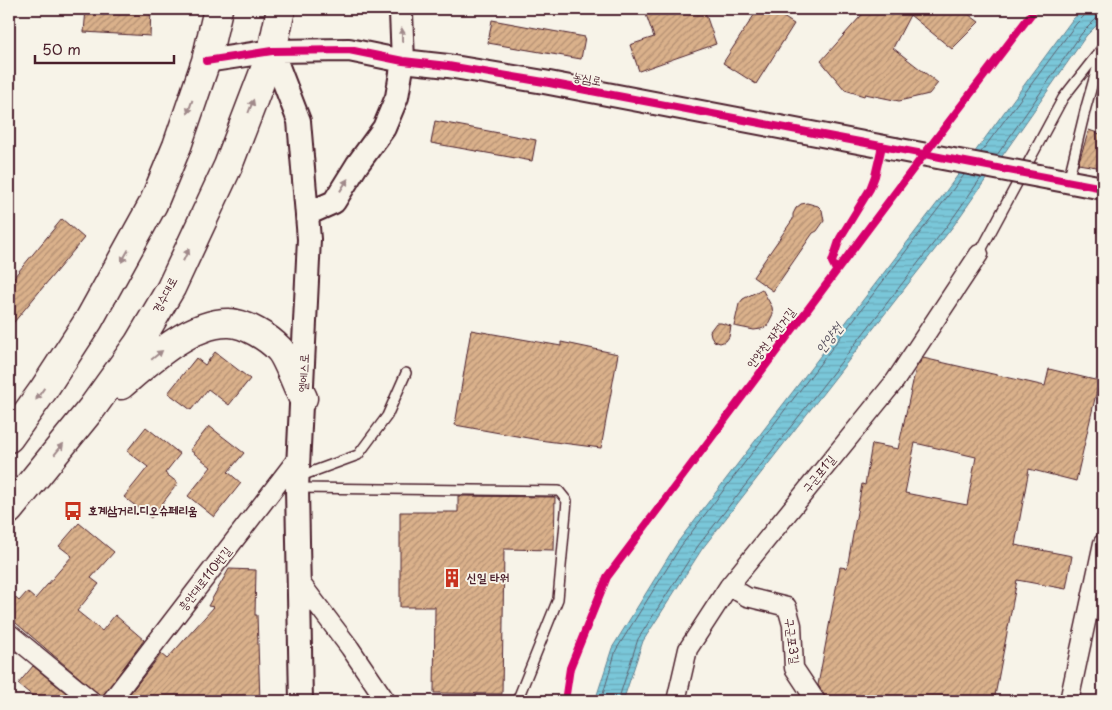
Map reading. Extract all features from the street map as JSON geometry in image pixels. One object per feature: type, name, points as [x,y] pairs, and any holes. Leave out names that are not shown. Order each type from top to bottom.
[{"type":"main road","points":[[9,438],[89,320],[153,204],[177,146],[206,61],[218,9]]},
{"type":"main road","name":"경수대로","points":[[272,9],[272,51]]},
{"type":"main road","name":"경수대로","points":[[9,510],[29,488],[92,408],[138,344],[171,288],[228,166],[272,51],[281,9]]},
{"type":"main road","points":[[92,408],[162,351],[202,327],[230,322],[256,331],[281,350],[303,398]]},
{"type":"main road","points":[[9,515],[29,488]]},
{"type":"street","points":[[307,214],[334,202],[357,165],[384,128],[397,97],[402,61],[400,9]]},
{"type":"street","name":"농심로","points":[[206,61],[272,51],[349,50],[402,61],[448,66],[544,82],[1068,181]]},
{"type":"street","name":"엘에스로","points":[[272,51],[299,120],[309,239],[298,474],[300,701]]},
{"type":"street","points":[[1068,181],[1103,188]]},
{"type":"street","name":"구군포1길","points":[[676,701],[688,649],[729,586],[895,381],[979,254]]},
{"type":"street","name":"흥안대로110번길","points":[[111,701],[298,474]]},
{"type":"street","points":[[1069,701],[1103,543]]},
{"type":"street","points":[[300,582],[350,648],[386,701]]},
{"type":"street","name":"구군포3길","points":[[729,586],[747,597],[786,607],[792,625],[794,668],[816,701]]},
{"type":"street","points":[[9,634],[92,701]]},
{"type":"lane","points":[[1068,181],[1103,47]]},
{"type":"lane","points":[[979,254],[1063,98],[1103,47]]},
{"type":"lane","points":[[298,474],[358,455],[387,416],[406,372]]},
{"type":"lane","points":[[298,474],[558,491],[567,501],[558,598],[516,701]]},
{"type":"water","points":[[1084,9],[1103,9],[1103,19],[1086,36],[954,225],[702,549],[643,641],[623,701],[595,701],[612,648],[677,543],[938,202],[1072,20]]},
{"type":"building","points":[[86,9],[151,9],[150,36],[84,32]]},
{"type":"building","points":[[644,9],[704,9],[716,44],[639,71],[630,45],[654,37]]},
{"type":"building","points":[[758,9],[771,9],[794,24],[756,84],[723,63]]},
{"type":"building","points":[[867,9],[961,9],[979,22],[952,49],[910,15],[893,48],[938,83],[929,94],[899,101],[865,94],[864,96],[845,90],[821,61]]},
{"type":"building","points":[[492,20],[585,37],[581,59],[488,43]]},
{"type":"building","points":[[435,121],[536,140],[532,161],[431,143]]},
{"type":"building","points":[[1089,130],[1103,135],[1103,168],[1078,164]]},
{"type":"building","points":[[807,203],[818,206],[822,210],[824,221],[817,231],[813,233],[773,291],[753,277],[793,219],[796,208],[801,204]]},
{"type":"building","points":[[62,219],[84,238],[9,328],[9,283]]},
{"type":"building","points":[[762,289],[772,307],[773,314],[767,326],[754,330],[734,326],[739,304],[743,299]]},
{"type":"building","points":[[716,323],[731,326],[729,337],[726,341],[720,343],[714,341],[711,336],[710,331]]},
{"type":"building","points":[[471,330],[561,346],[561,342],[618,354],[601,448],[539,440],[455,425]]},
{"type":"building","points":[[215,352],[250,379],[229,405],[208,389],[191,410],[168,393],[196,358],[205,365]]},
{"type":"building","points":[[923,358],[1045,386],[1049,369],[1099,381],[1076,481],[1029,469],[1015,545],[1072,556],[1066,589],[1017,580],[994,701],[827,700],[818,685],[840,567],[847,568],[862,484],[865,485],[872,444],[898,449],[916,368]],"holes":[[[915,443],[976,457],[967,505],[905,493]]]},
{"type":"building","points":[[209,426],[244,453],[228,472],[241,483],[214,517],[188,496],[211,467],[190,450]]},
{"type":"building","points":[[146,427],[180,454],[165,473],[178,483],[151,518],[124,497],[148,467],[127,451]]},
{"type":"building","name":"신일 타워","points":[[458,496],[555,497],[554,550],[504,549],[502,694],[434,693],[435,607],[400,607],[400,512],[458,512]]},
{"type":"building","points":[[79,523],[114,552],[91,578],[99,584],[77,611],[102,631],[115,615],[144,640],[102,697],[9,617],[9,592],[19,601],[27,592],[35,599],[72,556],[59,546]]},
{"type":"building","points":[[229,569],[256,570],[255,615],[257,615],[260,701],[124,701],[161,654],[167,659],[214,607],[208,606]]},
{"type":"building","points":[[33,666],[76,701],[39,701],[18,684]]},
{"type":"cycle path","name":"안양천 자전거길","points":[[565,701],[570,668],[607,577],[1035,9]]},
{"type":"cycle path","points":[[206,61],[272,51],[349,50],[403,61],[448,66],[544,82],[1103,188]]},
{"type":"cycle path","points":[[836,270],[832,262],[840,238],[870,189],[882,146]]},
{"type":"place","name":"호계삼거리.디오슈페리움","points":[[73,511]]},
{"type":"place","name":"신일 타워","points":[[452,578]]},
{"type":"water label","name":"안양천","points":[[829,338]]}]
